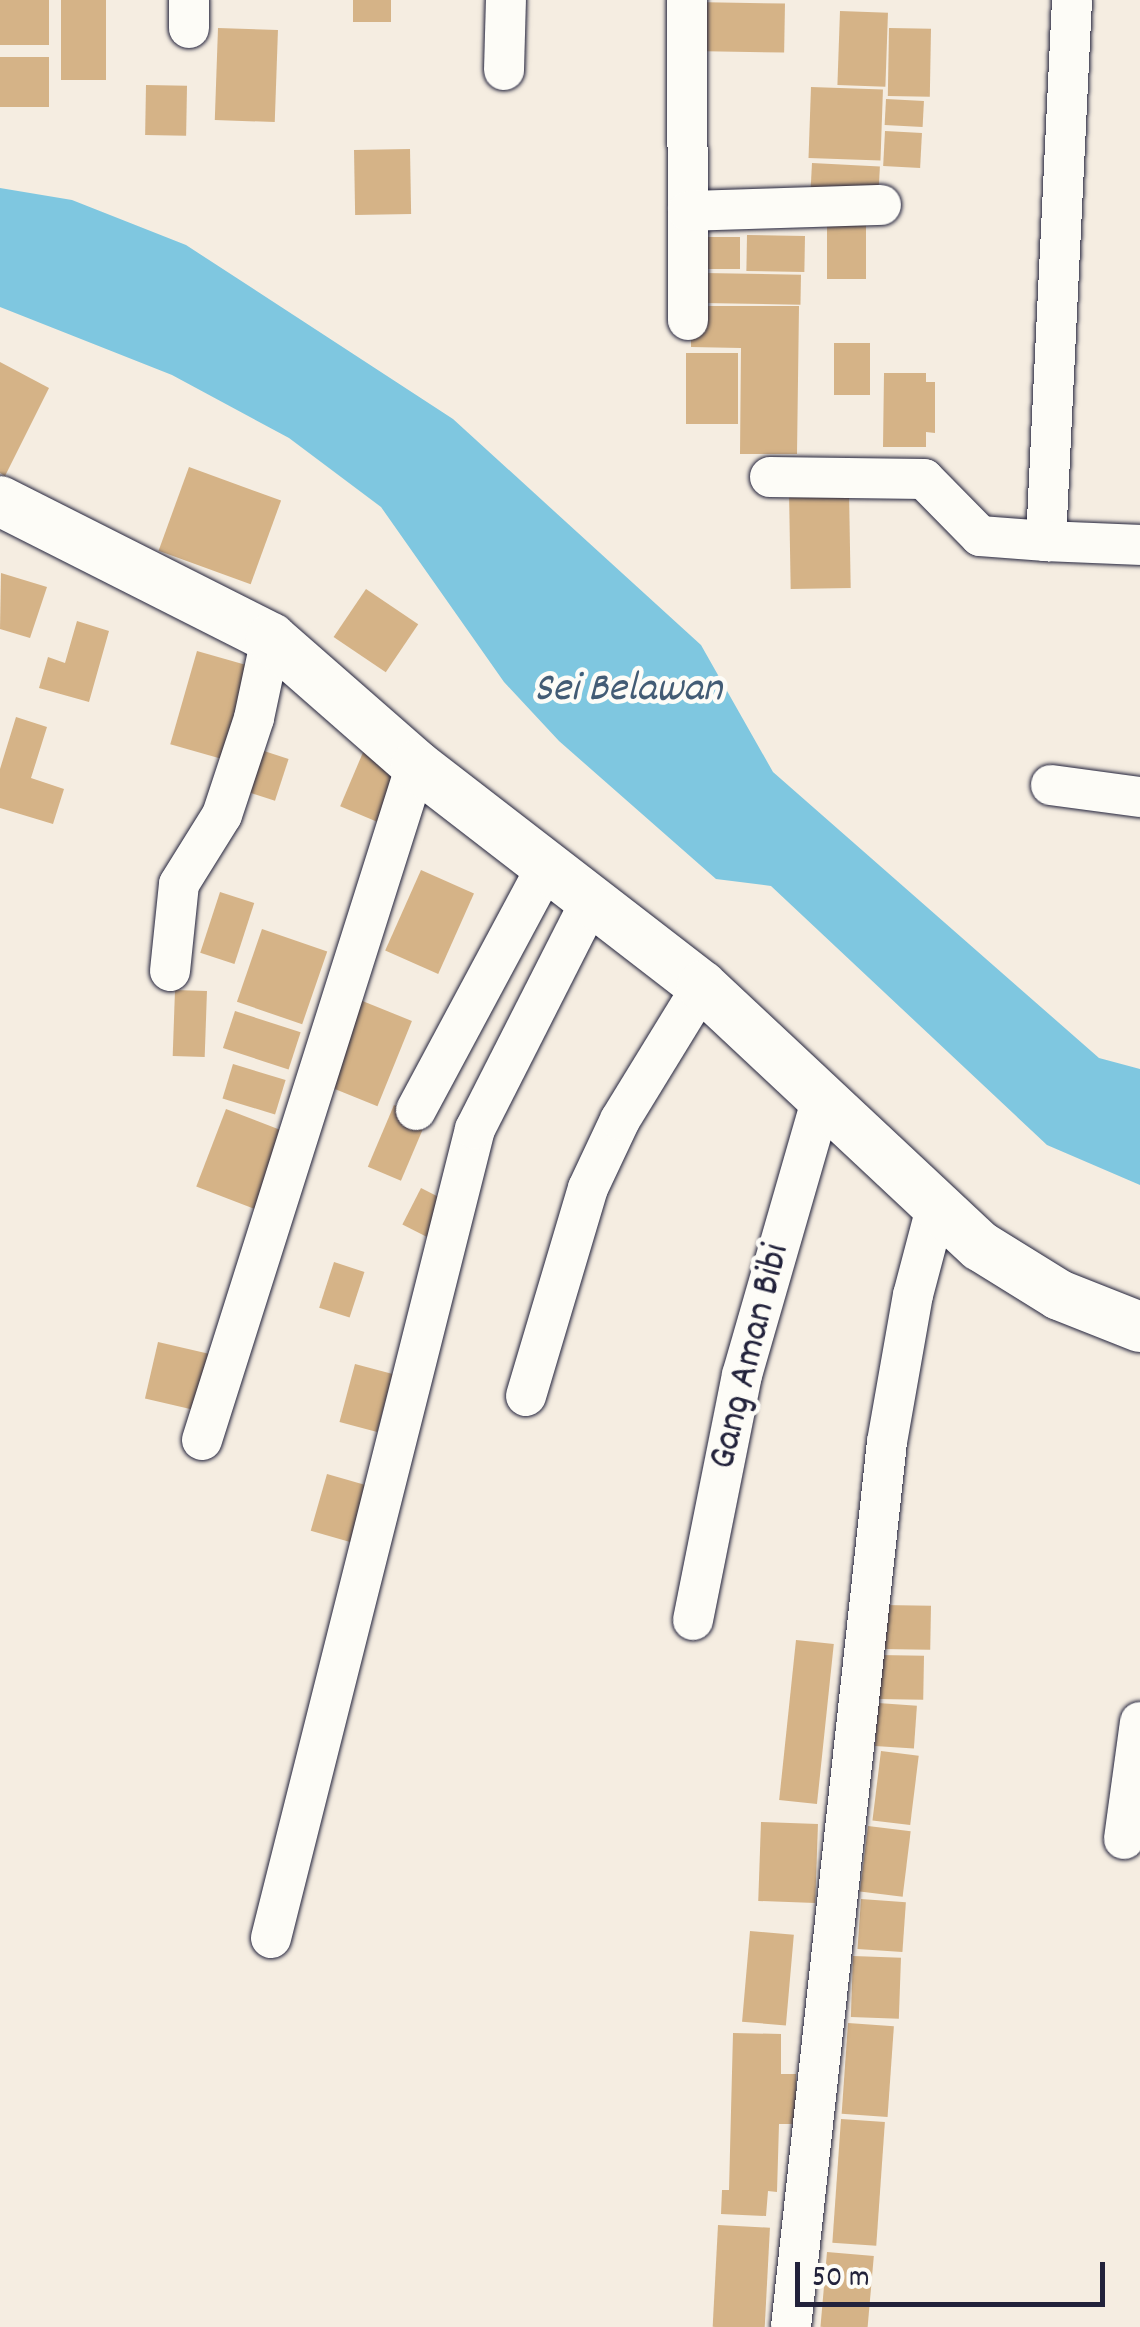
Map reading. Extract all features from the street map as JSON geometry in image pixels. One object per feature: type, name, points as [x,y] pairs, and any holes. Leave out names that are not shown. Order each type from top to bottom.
[{"type":"street","points":[[504,70],[506,0]]},
{"type":"street","points":[[687,0],[688,320]]},
{"type":"street","points":[[1046,541],[1072,0]]},
{"type":"street","points":[[688,211],[880,205]]},
{"type":"street","points":[[770,477],[924,479],[980,536],[1140,545]]},
{"type":"street","points":[[0,502],[271,638],[416,765],[545,869],[702,986],[937,1204],[1024,1276],[1105,1318],[1140,1327]]},
{"type":"street","points":[[170,971],[179,884],[222,815],[254,718],[271,638]]},
{"type":"street","points":[[202,1440],[416,765]]},
{"type":"street","points":[[1051,785],[1140,797]]},
{"type":"street","points":[[416,1110],[545,869]]},
{"type":"street","points":[[272,1938],[475,1129],[590,902]]},
{"type":"street","points":[[526,1396],[588,1188],[620,1120],[702,986]]},
{"type":"street","name":"Gang Aman Bibi","points":[[693,1620],[742,1375],[822,1097]]},
{"type":"street","points":[[791,2327],[887,1442],[913,1295],[937,1204]]},
{"type":"street","points":[[1124,1840],[1140,1722]]},
{"type":"water","name":"Sei Belawan","points":[[0,188],[72,200],[186,245],[453,419],[701,645],[773,772],[1099,1058],[1140,1069],[1140,1185],[1047,1145],[771,886],[716,879],[559,741],[504,682],[381,507],[289,438],[172,375],[0,307]]},
{"type":"building","points":[[0,0],[49,0],[49,45],[0,45]]},
{"type":"building","points":[[61,0],[106,0],[106,80],[61,80]]},
{"type":"building","points":[[353,0],[391,0],[391,22],[353,22]]},
{"type":"building","points":[[692,2],[785,4],[784,53],[691,51]]},
{"type":"building","points":[[840,11],[888,13],[885,87],[837,85]]},
{"type":"building","points":[[218,28],[278,30],[275,122],[215,120]]},
{"type":"building","points":[[889,28],[931,29],[930,97],[888,96]]},
{"type":"building","points":[[0,57],[49,57],[49,107],[0,107]]},
{"type":"building","points":[[146,85],[187,86],[186,136],[145,135]]},
{"type":"building","points":[[811,87],[883,90],[880,160],[809,158]]},
{"type":"building","points":[[886,99],[924,101],[923,127],[885,125]]},
{"type":"building","points":[[885,131],[922,133],[920,168],[883,166]]},
{"type":"building","points":[[410,149],[411,214],[355,215],[354,150]]},
{"type":"building","points":[[812,163],[880,167],[878,202],[810,198]]},
{"type":"building","points":[[827,223],[866,223],[866,279],[827,279]]},
{"type":"building","points":[[747,235],[805,236],[804,272],[746,271]]},
{"type":"building","points":[[693,237],[740,237],[740,269],[693,269]]},
{"type":"building","points":[[704,273],[801,275],[800,305],[703,303]]},
{"type":"building","points":[[691,306],[799,306],[797,454],[740,454],[741,348],[691,347]]},
{"type":"building","points":[[834,343],[870,343],[870,395],[834,395]]},
{"type":"building","points":[[686,353],[738,353],[738,424],[686,424]]},
{"type":"building","points":[[0,362],[49,388],[5,476],[0,473]]},
{"type":"building","points":[[884,373],[926,373],[926,382],[935,382],[935,433],[926,432],[926,447],[883,447]]},
{"type":"building","points":[[189,467],[281,501],[251,584],[159,551]]},
{"type":"building","points":[[849,491],[851,588],[791,589],[789,492]]},
{"type":"building","points":[[1,573],[47,587],[30,638],[0,629]]},
{"type":"building","points":[[366,589],[418,624],[386,672],[334,637]]},
{"type":"building","points":[[77,621],[109,631],[89,702],[39,688],[48,657],[65,663]]},
{"type":"building","points":[[197,651],[248,666],[221,759],[170,744]]},
{"type":"building","points":[[16,717],[47,727],[31,778],[64,789],[53,824],[0,808],[0,769]]},
{"type":"building","points":[[261,750],[289,759],[275,801],[247,792]]},
{"type":"building","points":[[364,750],[401,766],[377,822],[340,806]]},
{"type":"building","points":[[421,870],[474,894],[438,974],[385,950]]},
{"type":"building","points":[[220,892],[254,903],[234,964],[200,953]]},
{"type":"building","points":[[262,929],[327,951],[302,1024],[237,1002]]},
{"type":"building","points":[[175,990],[207,991],[205,1057],[173,1056]]},
{"type":"building","points":[[360,1000],[412,1021],[377,1106],[326,1085]]},
{"type":"building","points":[[235,1011],[301,1032],[289,1069],[223,1048]]},
{"type":"building","points":[[233,1064],[286,1080],[275,1115],[222,1098]]},
{"type":"building","points":[[394,1105],[427,1119],[401,1181],[368,1167]]},
{"type":"building","points":[[226,1109],[286,1132],[256,1209],[196,1186]]},
{"type":"building","points":[[421,1188],[449,1202],[430,1239],[402,1225]]},
{"type":"building","points":[[334,1262],[364,1272],[350,1318],[319,1308]]},
{"type":"building","points":[[158,1342],[209,1354],[196,1410],[145,1399]]},
{"type":"building","points":[[355,1364],[393,1374],[377,1432],[339,1422]]},
{"type":"building","points":[[327,1474],[375,1488],[359,1544],[311,1531]]},
{"type":"building","points":[[883,1605],[931,1606],[930,1650],[882,1649]]},
{"type":"building","points":[[796,1640],[834,1644],[817,1804],[779,1800]]},
{"type":"building","points":[[879,1655],[924,1656],[923,1700],[878,1699]]},
{"type":"building","points":[[878,1703],[917,1706],[914,1749],[875,1746]]},
{"type":"building","points":[[881,1751],[919,1756],[910,1825],[872,1820]]},
{"type":"building","points":[[761,1822],[818,1824],[815,1903],[758,1901]]},
{"type":"building","points":[[868,1826],[911,1831],[903,1897],[860,1892]]},
{"type":"building","points":[[861,1899],[906,1902],[902,1952],[858,1949]]},
{"type":"building","points":[[750,1931],[794,1935],[786,2025],[742,2022]]},
{"type":"building","points":[[853,1956],[901,1958],[899,2019],[851,2017]]},
{"type":"building","points":[[848,2023],[894,2026],[888,2117],[842,2114]]},
{"type":"building","points":[[733,2033],[781,2034],[781,2074],[796,2074],[796,2124],[779,2124],[777,2192],[768,2191],[766,2216],[721,2214],[722,2190],[729,2190]]},
{"type":"building","points":[[841,2119],[885,2122],[876,2246],[832,2243]]},
{"type":"building","points":[[718,2225],[770,2228],[765,2327],[713,2327]]},
{"type":"building","points":[[827,2252],[874,2256],[868,2327],[820,2327]]}]
